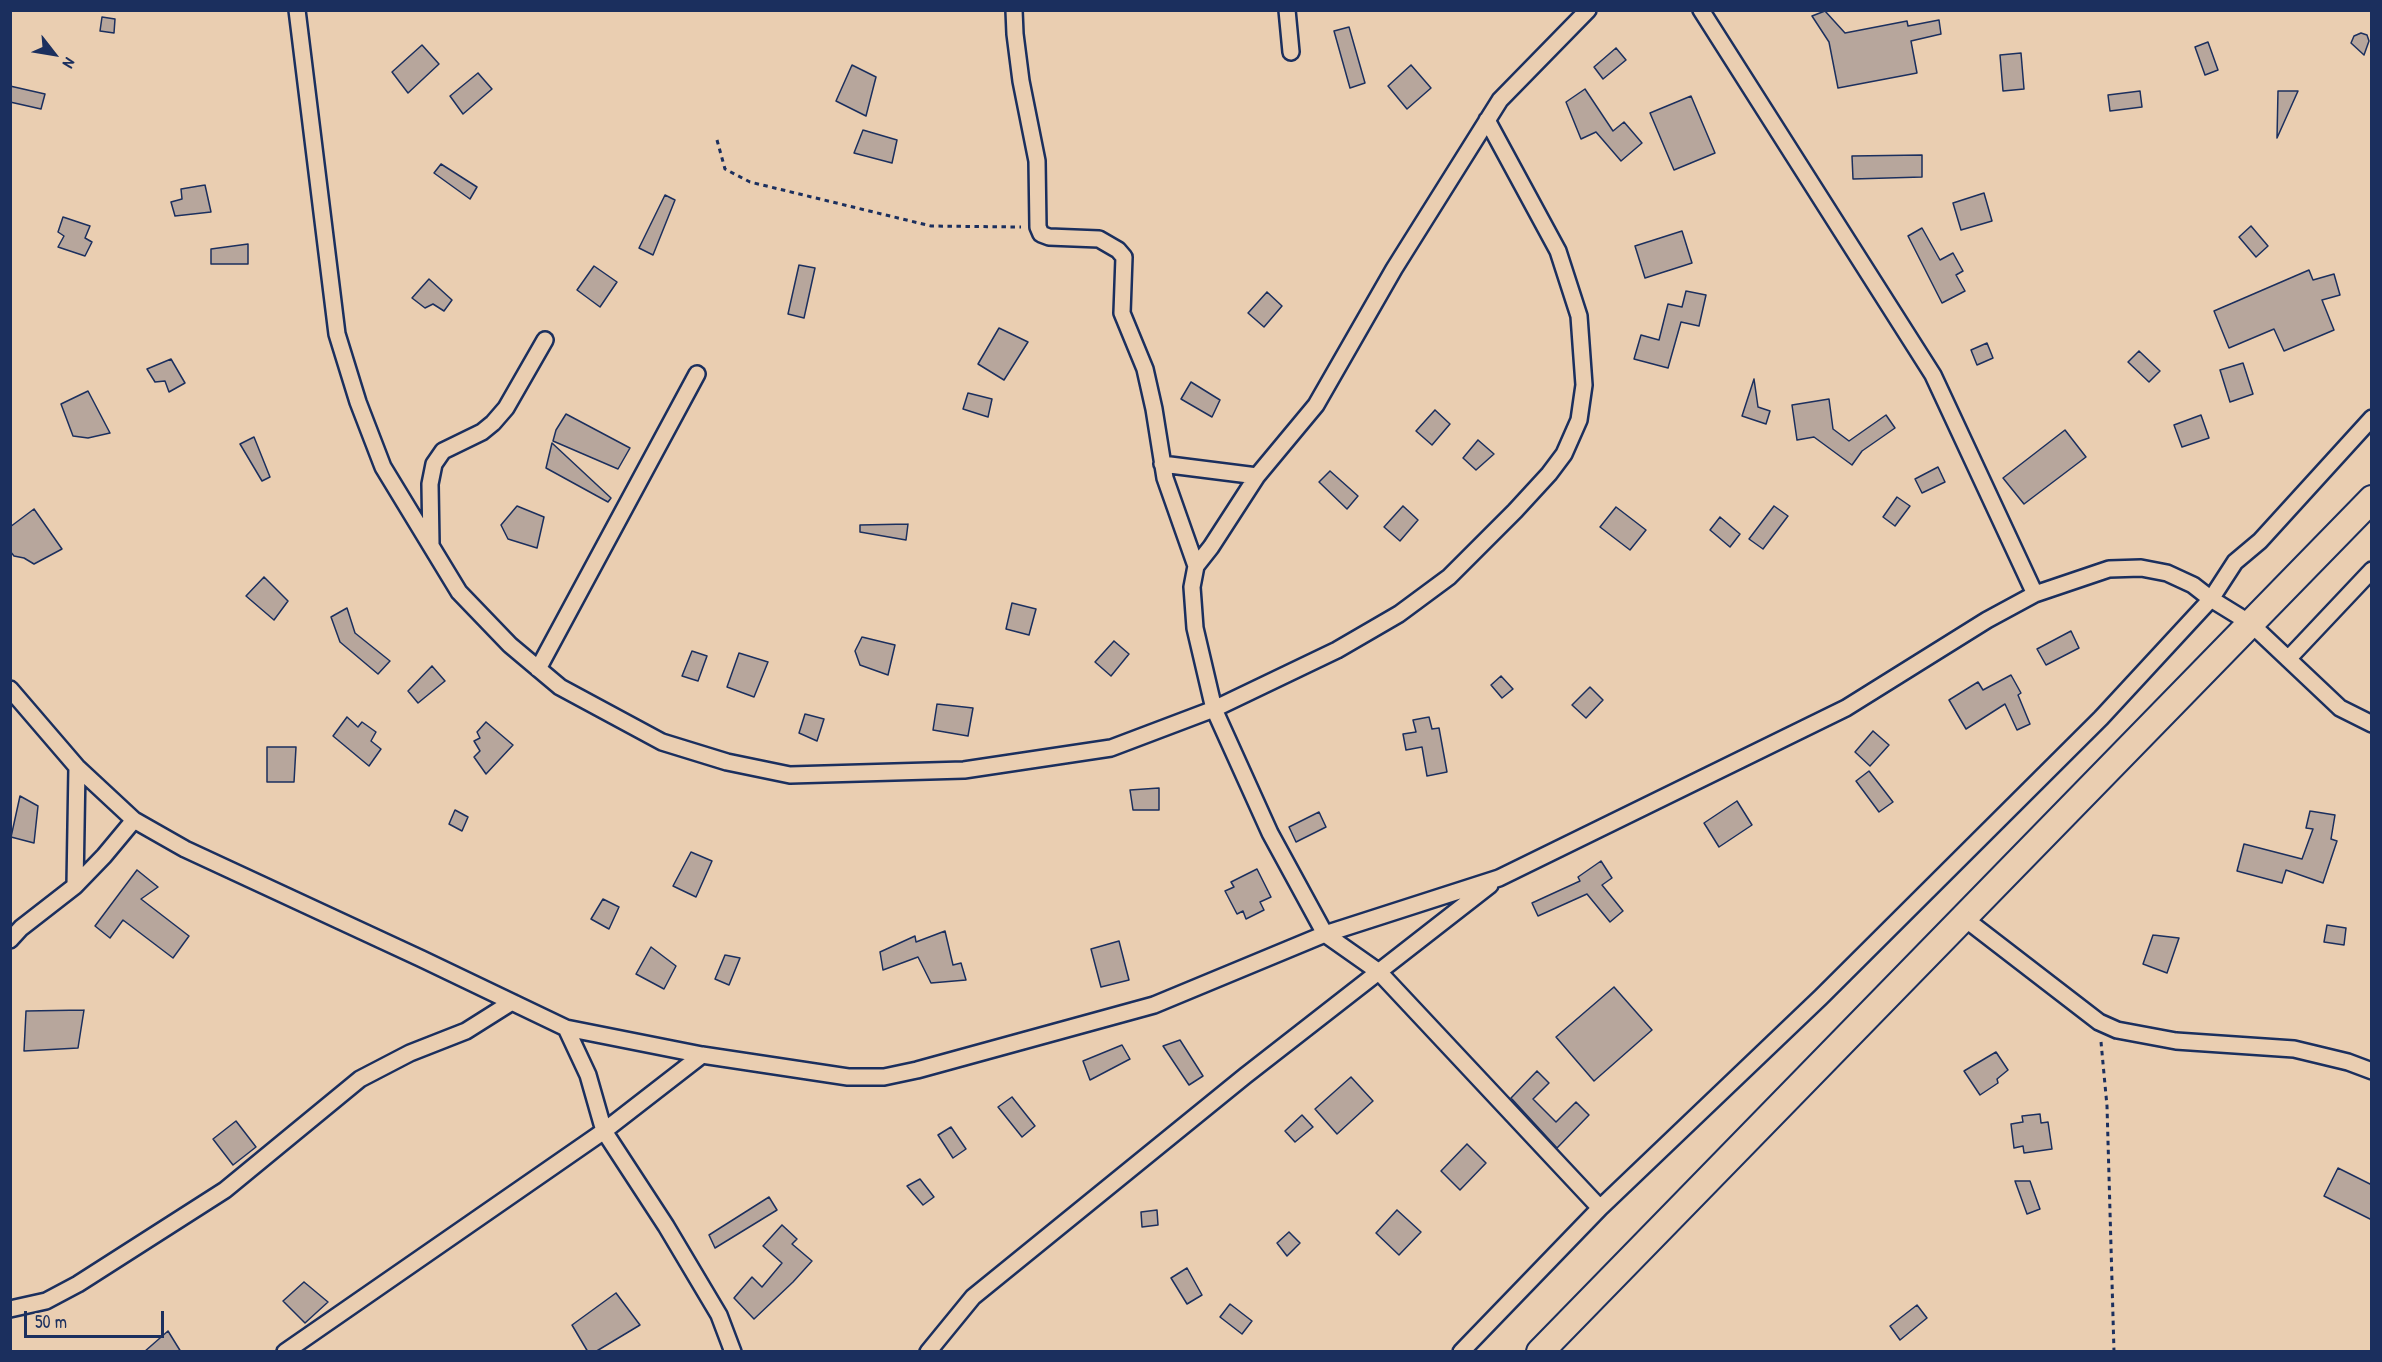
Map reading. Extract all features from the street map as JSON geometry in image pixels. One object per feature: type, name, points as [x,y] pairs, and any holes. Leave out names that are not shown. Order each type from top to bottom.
[{"type":"main road","points":[[1540,1352],[2372,499]]},
{"type":"street","points":[[297,10],[337,334],[358,402],[383,467],[459,592],[510,645],[560,687],[662,742],[728,762],[790,775],[964,770],[1111,748],[1214,709],[1337,650],[1399,614],[1449,578],[1515,511],[1564,454],[1578,420],[1584,385],[1579,316],[1558,251],[1487,120]]},
{"type":"street","points":[[1014,10],[1021,81],[1037,161],[1038,227],[1041,234],[1048,237],[1099,239],[1118,250],[1124,257],[1122,313],[1145,369],[1154,409],[1162,464],[1196,566]]},
{"type":"street","points":[[1287,10],[1291,52]]},
{"type":"street","points":[[1588,10],[1511,87],[1487,120],[1452,180],[1394,268],[1321,397],[1257,476],[1196,566],[1192,587],[1195,628],[1214,709],[1270,833],[1326,934],[1379,972],[1600,1208]]},
{"type":"street","points":[[1701,10],[1933,375],[2035,594]]},
{"type":"street","points":[[430,545],[430,484],[434,464],[443,451],[482,432],[494,423],[506,408],[545,340]]},
{"type":"street","points":[[538,669],[697,374]]},
{"type":"street","points":[[1461,1352],[1600,1208],[1812,1005],[2101,718],[2211,599],[2235,562],[2260,541],[2372,418]]},
{"type":"street","points":[[1162,464],[1257,476]]},
{"type":"street","points":[[10,689],[77,767],[134,820],[185,849],[566,1028],[702,1056],[848,1077],[895,1075],[1154,1005],[1326,934],[1499,878],[1846,708],[1987,620],[2035,594],[2109,568],[2141,568],[2167,573],[2193,585],[2211,599],[2250,622],[2340,708],[2372,724]]},
{"type":"street","points":[[2288,659],[2372,570]]},
{"type":"street","points":[[75,885],[77,767]]},
{"type":"street","points":[[10,940],[21,928],[75,885],[104,856],[134,820]]},
{"type":"street","points":[[928,1352],[974,1297],[1245,1076],[1499,878]]},
{"type":"street","points":[[1964,918],[2099,1022],[2117,1030],[2176,1041],[2294,1049],[2348,1062],[2372,1071]]},
{"type":"street","points":[[10,1309],[46,1301],[78,1284],[225,1190],[360,1079],[410,1053],[466,1031],[512,1002]]},
{"type":"street","points":[[566,1028],[588,1075],[604,1131],[666,1226],[719,1315],[733,1352]]},
{"type":"street","points":[[285,1352],[604,1131],[702,1056]]},
{"type":"path","points":[[717,140],[725,169],[750,182],[931,226],[1038,227]]},
{"type":"path","points":[[2099,1022],[2106,1106],[2114,1352]]},
{"type":"building","points":[[1825,11],[1845,33],[1907,21],[1908,26],[1939,20],[1941,34],[1911,41],[1917,73],[1838,88],[1829,42],[1812,16]]},
{"type":"building","points":[[102,17],[115,19],[114,33],[100,31]]},
{"type":"building","points":[[1349,27],[1365,83],[1350,88],[1334,31]]},
{"type":"building","points":[[2361,33],[2367,35],[2369,41],[2364,55],[2351,43],[2354,36]]},
{"type":"building","points":[[2208,42],[2218,70],[2205,75],[2195,47]]},
{"type":"building","points":[[422,45],[439,64],[408,93],[392,72]]},
{"type":"building","points":[[1616,48],[1626,60],[1603,79],[1594,67]]},
{"type":"building","points":[[2021,53],[2024,89],[2003,91],[2000,55]]},
{"type":"building","points":[[852,65],[876,77],[866,116],[836,101]]},
{"type":"building","points":[[1411,65],[1431,88],[1407,109],[1388,86]]},
{"type":"building","points":[[478,73],[492,89],[463,114],[450,96]]},
{"type":"building","points":[[10,86],[45,94],[41,109],[10,102]]},
{"type":"building","points":[[1585,89],[1613,131],[1624,122],[1642,143],[1621,161],[1596,132],[1581,139],[1566,102]]},
{"type":"building","points":[[2140,91],[2142,107],[2110,111],[2108,95]]},
{"type":"building","points":[[2278,91],[2298,91],[2277,138]]},
{"type":"building","points":[[1691,96],[1715,153],[1674,170],[1650,113]]},
{"type":"building","points":[[863,130],[897,140],[892,163],[854,153]]},
{"type":"building","points":[[1922,155],[1922,177],[1853,179],[1852,156]]},
{"type":"building","points":[[441,164],[477,187],[470,199],[434,173]]},
{"type":"building","points":[[205,185],[211,212],[175,216],[171,202],[182,199],[181,189]]},
{"type":"building","points":[[1984,193],[1992,221],[1961,230],[1953,203]]},
{"type":"building","points":[[665,195],[675,200],[653,255],[639,248]]},
{"type":"building","points":[[63,217],[90,226],[85,238],[92,242],[85,256],[58,247],[64,236],[58,232]]},
{"type":"building","points":[[2251,226],[2268,246],[2256,257],[2239,237]]},
{"type":"building","points":[[1922,228],[1940,260],[1953,253],[1963,271],[1956,275],[1965,291],[1942,303],[1908,236]]},
{"type":"building","points":[[1682,231],[1692,263],[1645,278],[1635,246]]},
{"type":"building","points":[[248,244],[248,264],[211,264],[211,249]]},
{"type":"building","points":[[799,265],[815,268],[804,318],[788,314]]},
{"type":"building","points":[[594,266],[617,282],[600,307],[577,290]]},
{"type":"building","points":[[2309,270],[2313,280],[2334,274],[2340,295],[2322,300],[2334,330],[2284,351],[2274,329],[2229,348],[2214,311]]},
{"type":"building","points":[[429,279],[452,300],[444,311],[433,304],[425,308],[412,298]]},
{"type":"building","points":[[1686,291],[1706,295],[1699,326],[1681,322],[1668,368],[1634,359],[1641,335],[1659,340],[1668,304],[1682,307]]},
{"type":"building","points":[[1267,292],[1282,306],[1264,327],[1248,313]]},
{"type":"building","points":[[999,328],[1028,342],[1004,380],[978,364]]},
{"type":"building","points":[[1987,343],[1993,358],[1977,365],[1971,350]]},
{"type":"building","points":[[2139,351],[2160,371],[2149,382],[2128,362]]},
{"type":"building","points":[[171,359],[185,383],[169,392],[165,381],[155,382],[147,369]]},
{"type":"building","points":[[2243,363],[2253,394],[2230,402],[2220,370]]},
{"type":"building","points":[[1754,379],[1758,407],[1770,411],[1766,424],[1742,416]]},
{"type":"building","points":[[1191,382],[1220,400],[1212,417],[1181,399]]},
{"type":"building","points":[[88,391],[110,433],[88,438],[73,436],[61,404]]},
{"type":"building","points":[[968,393],[992,399],[988,417],[963,409]]},
{"type":"building","points":[[1829,399],[1833,429],[1849,441],[1886,415],[1895,428],[1862,451],[1852,465],[1814,437],[1797,440],[1792,405]]},
{"type":"building","points":[[1435,410],[1450,424],[1432,445],[1416,431]]},
{"type":"building","points":[[566,414],[630,448],[618,469],[553,441],[556,430]]},
{"type":"building","points":[[2201,415],[2209,438],[2182,447],[2174,425]]},
{"type":"building","points":[[2065,430],[2086,457],[2024,504],[2003,478]]},
{"type":"building","points":[[254,437],[270,477],[262,481],[240,444]]},
{"type":"building","points":[[1478,440],[1494,454],[1476,470],[1463,458]]},
{"type":"building","points":[[552,443],[611,498],[608,502],[546,468]]},
{"type":"building","points":[[1938,467],[1945,482],[1922,493],[1915,479]]},
{"type":"building","points":[[1330,471],[1358,496],[1347,509],[1319,482]]},
{"type":"building","points":[[1897,497],[1910,506],[1895,526],[1883,517]]},
{"type":"building","points":[[517,506],[544,517],[537,548],[508,539],[501,525]]},
{"type":"building","points":[[1403,506],[1418,520],[1400,541],[1384,527]]},
{"type":"building","points":[[1774,506],[1788,516],[1763,549],[1749,539]]},
{"type":"building","points":[[1616,507],[1646,530],[1630,550],[1600,527]]},
{"type":"building","points":[[34,509],[62,549],[34,564],[24,558],[14,556],[10,551],[10,527]]},
{"type":"building","points":[[1720,517],[1740,534],[1730,547],[1710,530]]},
{"type":"building","points":[[908,524],[906,540],[860,532],[860,525]]},
{"type":"building","points":[[264,577],[288,601],[274,620],[246,596]]},
{"type":"building","points":[[1012,603],[1036,609],[1029,635],[1006,629]]},
{"type":"building","points":[[347,608],[355,633],[390,661],[378,674],[340,642],[331,617]]},
{"type":"building","points":[[2071,631],[2079,648],[2046,665],[2037,649]]},
{"type":"building","points":[[862,637],[895,645],[888,675],[860,665],[855,651]]},
{"type":"building","points":[[1114,641],[1129,654],[1111,676],[1095,662]]},
{"type":"building","points":[[692,651],[707,656],[698,681],[682,676]]},
{"type":"building","points":[[739,653],[768,662],[754,697],[727,687]]},
{"type":"building","points":[[432,666],[445,681],[418,703],[408,691]]},
{"type":"building","points":[[2011,675],[2021,693],[2018,695],[2030,724],[2017,730],[2005,704],[1966,729],[1949,700],[1978,682],[1983,690]]},
{"type":"building","points":[[1501,676],[1513,689],[1502,698],[1491,685]]},
{"type":"building","points":[[1590,687],[1603,700],[1586,718],[1572,705]]},
{"type":"building","points":[[937,704],[973,708],[968,736],[933,730]]},
{"type":"building","points":[[805,714],[824,719],[817,741],[799,733]]},
{"type":"building","points":[[347,717],[358,727],[362,722],[376,732],[371,741],[381,749],[369,766],[333,736]]},
{"type":"building","points":[[1429,717],[1432,729],[1439,728],[1447,772],[1427,776],[1422,747],[1406,750],[1403,734],[1416,732],[1413,720]]},
{"type":"building","points":[[486,722],[513,745],[486,774],[474,757],[480,751],[474,741],[480,738],[477,732]]},
{"type":"building","points":[[1873,731],[1889,745],[1870,766],[1855,752]]},
{"type":"building","points":[[267,747],[296,747],[294,782],[267,782]]},
{"type":"building","points":[[1869,771],[1893,802],[1879,812],[1856,781]]},
{"type":"building","points":[[1159,788],[1159,810],[1133,810],[1130,790]]},
{"type":"building","points":[[20,796],[38,806],[34,843],[11,837]]},
{"type":"building","points":[[1737,801],[1752,825],[1719,847],[1704,823]]},
{"type":"building","points":[[455,810],[468,817],[462,831],[449,824]]},
{"type":"building","points":[[2310,811],[2335,815],[2331,839],[2337,841],[2323,883],[2286,870],[2282,883],[2237,871],[2244,844],[2302,859],[2313,829],[2306,828]]},
{"type":"building","points":[[1319,812],[1326,827],[1296,842],[1289,827]]},
{"type":"building","points":[[691,852],[712,861],[696,897],[673,886]]},
{"type":"building","points":[[1601,861],[1612,878],[1602,885],[1623,911],[1610,922],[1587,894],[1538,916],[1532,903],[1580,881],[1578,877]]},
{"type":"building","points":[[1257,869],[1271,897],[1260,902],[1264,910],[1246,919],[1243,911],[1237,914],[1225,891],[1234,887],[1231,882]]},
{"type":"building","points":[[137,870],[158,887],[141,899],[189,936],[173,958],[123,920],[110,938],[95,926]]},
{"type":"building","points":[[603,899],[619,907],[609,929],[591,919]]},
{"type":"building","points":[[2327,925],[2346,928],[2344,945],[2324,942]]},
{"type":"building","points":[[945,931],[953,965],[961,963],[966,980],[931,983],[918,957],[883,970],[880,952],[915,936],[916,942]]},
{"type":"building","points":[[2153,935],[2179,938],[2167,973],[2143,964]]},
{"type":"building","points":[[1119,941],[1129,980],[1101,987],[1091,949]]},
{"type":"building","points":[[651,947],[676,966],[664,989],[636,974]]},
{"type":"building","points":[[725,955],[740,958],[729,985],[715,979]]},
{"type":"building","points":[[1614,987],[1652,1030],[1594,1081],[1556,1037]]},
{"type":"building","points":[[84,1010],[78,1048],[24,1051],[26,1011]]},
{"type":"building","points":[[1180,1040],[1203,1076],[1189,1085],[1163,1046]]},
{"type":"building","points":[[1122,1045],[1130,1059],[1090,1080],[1083,1061]]},
{"type":"building","points":[[1996,1052],[2008,1070],[1997,1079],[1998,1083],[1980,1095],[1964,1071]]},
{"type":"building","points":[[1537,1071],[1549,1083],[1533,1099],[1556,1122],[1576,1102],[1589,1115],[1557,1148],[1511,1098]]},
{"type":"building","points":[[1351,1077],[1373,1101],[1337,1134],[1315,1109]]},
{"type":"building","points":[[1012,1097],[1035,1126],[1022,1137],[998,1107]]},
{"type":"building","points":[[2040,1114],[2041,1123],[2048,1122],[2052,1149],[2024,1153],[2023,1146],[2014,1148],[2011,1124],[2023,1122],[2022,1116]]},
{"type":"building","points":[[1302,1115],[1313,1127],[1295,1142],[1285,1131]]},
{"type":"building","points":[[236,1121],[256,1147],[233,1165],[213,1139]]},
{"type":"building","points":[[951,1127],[966,1149],[953,1158],[938,1135]]},
{"type":"building","points":[[1467,1144],[1486,1163],[1460,1190],[1441,1171]]},
{"type":"building","points":[[2338,1168],[2372,1185],[2372,1220],[2324,1196]]},
{"type":"building","points":[[920,1179],[934,1197],[923,1205],[907,1186]]},
{"type":"building","points":[[2015,1181],[2030,1181],[2040,1209],[2027,1214]]},
{"type":"building","points":[[769,1197],[777,1210],[715,1248],[709,1235]]},
{"type":"building","points":[[1157,1210],[1158,1225],[1142,1227],[1141,1212]]},
{"type":"building","points":[[1397,1210],[1421,1232],[1399,1255],[1376,1233]]},
{"type":"building","points":[[782,1225],[797,1239],[792,1244],[812,1261],[754,1319],[734,1298],[752,1277],[762,1287],[782,1263],[763,1246]]},
{"type":"building","points":[[1289,1232],[1300,1243],[1287,1256],[1277,1243]]},
{"type":"building","points":[[1187,1268],[1202,1295],[1187,1304],[1171,1278]]},
{"type":"building","points":[[304,1282],[328,1302],[305,1323],[283,1301]]},
{"type":"building","points":[[616,1293],[640,1325],[595,1352],[588,1352],[572,1325]]},
{"type":"building","points":[[1230,1304],[1252,1321],[1242,1334],[1220,1317]]},
{"type":"building","points":[[1917,1305],[1927,1318],[1900,1340],[1890,1326]]},
{"type":"building","points":[[168,1331],[181,1352],[144,1352]]}]
